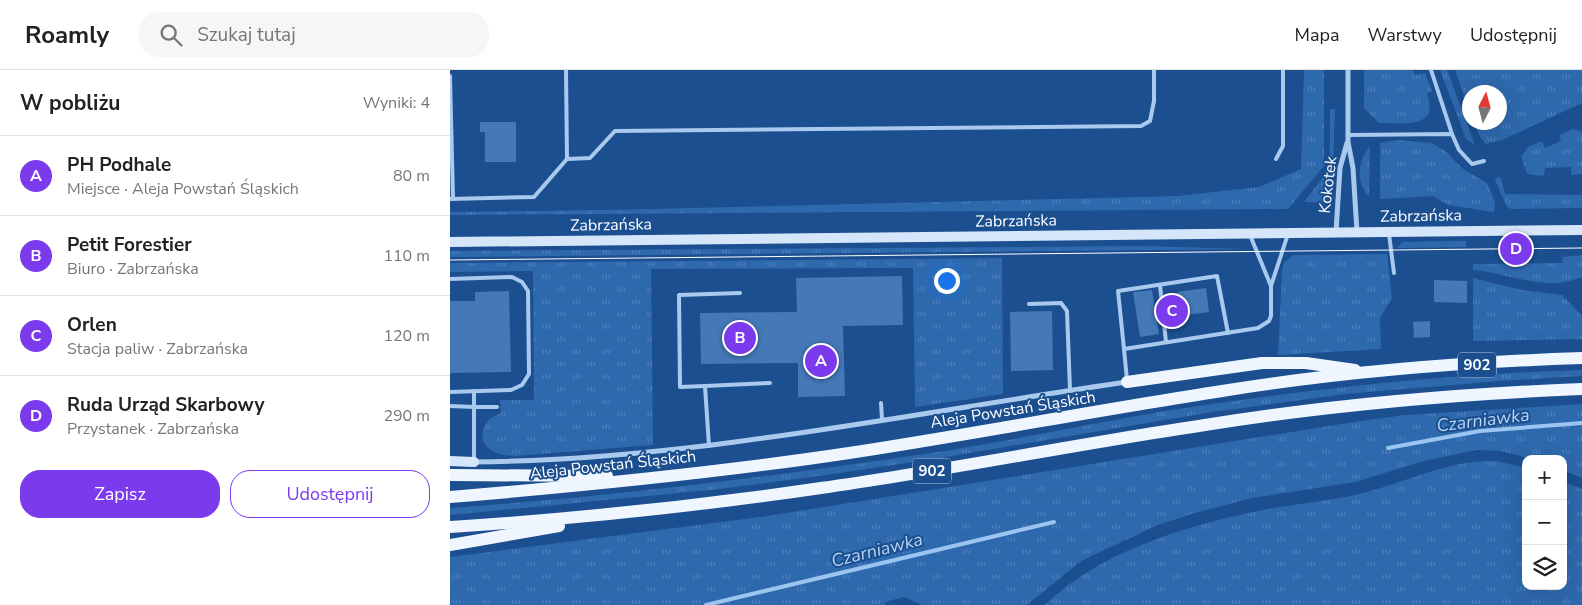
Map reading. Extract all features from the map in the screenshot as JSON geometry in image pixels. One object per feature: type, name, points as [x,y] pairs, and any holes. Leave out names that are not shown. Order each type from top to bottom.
[{"type":"main road","name":"Zabrzańska","points":[[450,242],[1582,230]]},
{"type":"main road","name":"Aleja Powstań Śląskich","points":[[450,498],[680,476],[848,453],[1224,390],[1372,373],[1582,358]]},
{"type":"main road","points":[[1127,382],[1262,363],[1284,362],[1372,373]]},
{"type":"main road","name":"902","points":[[450,527],[657,509],[820,488],[1286,413],[1400,401],[1582,389]]},
{"type":"main road","points":[[450,461],[474,462]]},
{"type":"main road","points":[[450,474],[512,477],[680,476]]},
{"type":"main road","points":[[450,545],[657,509]]},
{"type":"street","name":"Kokotek","points":[[1348,70],[1348,142],[1353,168],[1357,232]]},
{"type":"street","name":"Kokotek","points":[[1336,232],[1340,168],[1348,142]]},
{"type":"street","points":[[474,462],[611,457],[709,446],[1127,382]]},
{"type":"lane","points":[[450,76],[452,199],[534,197],[567,159],[566,70]]},
{"type":"lane","points":[[567,159],[590,158],[615,131],[1141,126],[1150,121],[1154,101],[1154,70]]},
{"type":"lane","points":[[1276,159],[1283,146],[1283,70]]},
{"type":"lane","points":[[1431,70],[1459,150],[1472,164],[1484,161]]},
{"type":"lane","points":[[1348,135],[1452,134]]},
{"type":"lane","points":[[1389,232],[1394,272]]},
{"type":"lane","points":[[1249,233],[1271,286]]},
{"type":"lane","points":[[1124,348],[1258,328],[1269,321],[1271,316],[1271,286],[1288,233]]},
{"type":"lane","points":[[1127,382],[1118,291],[1216,276],[1228,333]]},
{"type":"lane","points":[[450,279],[512,277],[522,282],[528,291],[529,374],[522,385],[511,390],[450,392]]},
{"type":"lane","points":[[1160,285],[1166,342]]},
{"type":"lane","points":[[740,293],[679,294],[680,387],[770,383]]},
{"type":"lane","points":[[1030,304],[1061,303],[1067,310],[1070,390]]},
{"type":"lane","points":[[705,386],[709,446]]},
{"type":"lane","points":[[474,391],[474,462]]},
{"type":"lane","points":[[881,403],[882,419]]},
{"type":"lane","points":[[450,406],[497,407]]},
{"type":"green space","points":[[1304,70],[1324,70],[1324,166],[1288,209],[450,215],[450,212],[1178,196],[1259,187],[1301,169]]},
{"type":"green space","points":[[1364,70],[1413,70],[1415,75],[1425,73],[1432,91],[1427,93],[1430,105],[1424,119],[1408,123],[1379,123],[1364,108]]},
{"type":"green space","points":[[1440,70],[1447,70],[1462,110],[1462,128]]},
{"type":"green space","points":[[1455,70],[1582,70],[1582,103],[1502,140],[1486,144],[1477,130],[1507,130],[1507,85],[1462,85],[1462,90]]},
{"type":"green space","points":[[1330,109],[1335,109],[1332,192],[1324,201],[1304,202],[1330,168]]},
{"type":"green space","points":[[1573,129],[1582,132],[1582,174],[1571,175],[1571,167],[1545,168],[1544,176],[1527,174],[1521,157],[1528,147],[1542,141],[1545,148],[1561,141],[1559,135]]},
{"type":"green space","points":[[1463,130],[1469,130],[1475,145],[1466,139]]},
{"type":"green space","points":[[1398,140],[1431,143],[1444,150],[1463,169],[1487,183],[1495,202],[1494,212],[1448,205],[1433,196],[1380,199],[1380,143]]},
{"type":"green space","points":[[1370,146],[1369,197],[1362,185],[1360,172],[1363,159]]},
{"type":"green space","points":[[1498,177],[1501,178],[1505,194],[1582,195],[1582,208],[1511,209],[1507,207],[1495,180]]},
{"type":"green space","points":[[1466,241],[1466,247],[1397,248],[1402,242]]},
{"type":"green space","points":[[1141,246],[1247,249],[450,257],[450,251]]},
{"type":"green space","points":[[1387,254],[1392,298],[1380,318],[1381,349],[1278,355],[1282,270],[1285,262],[1294,255]]},
{"type":"green space","points":[[1582,255],[1582,277],[1555,283],[1528,281],[1473,270],[1473,264],[1563,263],[1562,257]]},
{"type":"green space","points":[[1002,258],[1003,394],[915,407],[913,268],[651,269],[653,445],[516,456],[493,451],[487,447],[482,435],[489,419],[501,413],[500,400],[534,400],[533,271],[450,272],[450,263]]},
{"type":"green space","points":[[1473,278],[1521,290],[1562,295],[1582,316],[1582,339],[1473,341]]},
{"type":"green space","points":[[1582,370],[1582,376],[1345,394],[1212,412],[934,459],[720,489],[450,515],[450,508],[639,491],[951,450],[1171,410],[1273,395],[1428,379]]},
{"type":"green space","points":[[1582,404],[1582,478],[1567,472],[1567,455],[1522,456],[1501,451],[1476,450],[1424,461],[1355,482],[1252,498],[1158,525],[1081,561],[1027,605],[922,605],[904,597],[888,601],[884,605],[450,605],[450,557],[768,516],[1406,415]]},
{"type":"green space","points":[[1496,461],[1522,467],[1522,590],[1567,590],[1567,483],[1582,489],[1582,605],[1044,605],[1094,568],[1138,546],[1162,537],[1235,516],[1359,494],[1436,470],[1467,463]]},
{"type":"building","points":[[480,122],[516,122],[516,162],[485,162],[485,132],[480,132]]},
{"type":"building","points":[[902,276],[903,325],[843,326],[845,396],[798,397],[798,363],[701,364],[700,313],[797,312],[796,278]]},
{"type":"building","points":[[1434,280],[1467,281],[1467,303],[1434,302]]},
{"type":"building","points":[[1206,288],[1209,312],[1180,316],[1177,292]]},
{"type":"building","points":[[1152,290],[1159,334],[1140,337],[1133,292]]},
{"type":"building","points":[[509,291],[511,372],[450,373],[450,301],[475,301],[475,292]]},
{"type":"building","points":[[1052,311],[1053,370],[1011,371],[1010,312]]},
{"type":"building","points":[[1430,321],[1430,337],[1414,338],[1413,322]]},
{"type":"waterway","name":"Czarniawka","points":[[1388,448],[1480,431],[1582,423]]},
{"type":"waterway","name":"Czarniawka","points":[[706,605],[1054,522]]},
{"type":"tram line","points":[[450,260],[1582,248]]},
{"type":"place","name":"Ruda Urząd Skarbowy","points":[[1516,249]]},
{"type":"place","name":"Orlen","points":[[1172,311]]},
{"type":"place","name":"Petit Forestier","points":[[740,338]]},
{"type":"place","name":"PH Podhale","points":[[821,361]]}]
